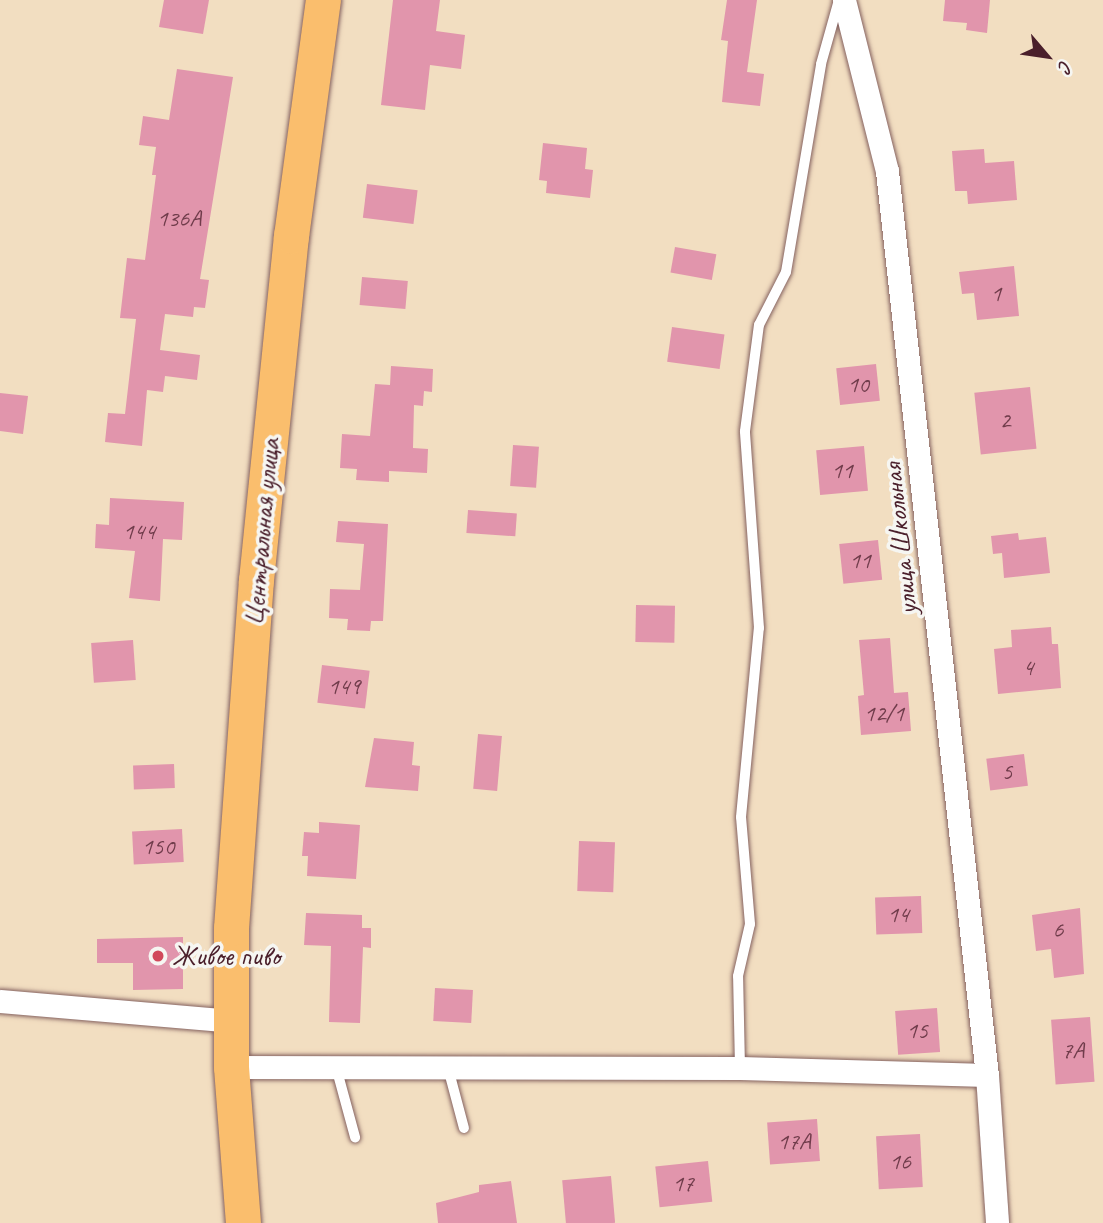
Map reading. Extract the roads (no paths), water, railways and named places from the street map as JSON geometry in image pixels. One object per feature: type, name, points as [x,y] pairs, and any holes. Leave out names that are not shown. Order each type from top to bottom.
[{"type":"main road","name":"Центральная улица","points":[[243,1223],[231,1067],[231,928],[256,580],[291,236],[323,0]]},
{"type":"street","name":"улица Школьная","points":[[841,0],[887,171],[987,1075],[997,1223]]},
{"type":"street","points":[[0,1001],[232,1021]]},
{"type":"street","points":[[231,1067],[740,1068],[987,1075]]},
{"type":"lane","points":[[740,1068],[738,976],[750,924],[741,817],[759,628],[745,431],[759,325],[786,272],[821,64],[841,0]]},
{"type":"lane","points":[[336,1067],[355,1137]]},
{"type":"lane","points":[[448,1068],[464,1128]]},
{"type":"place","name":"Живое пиво","points":[[158,956]]}]
